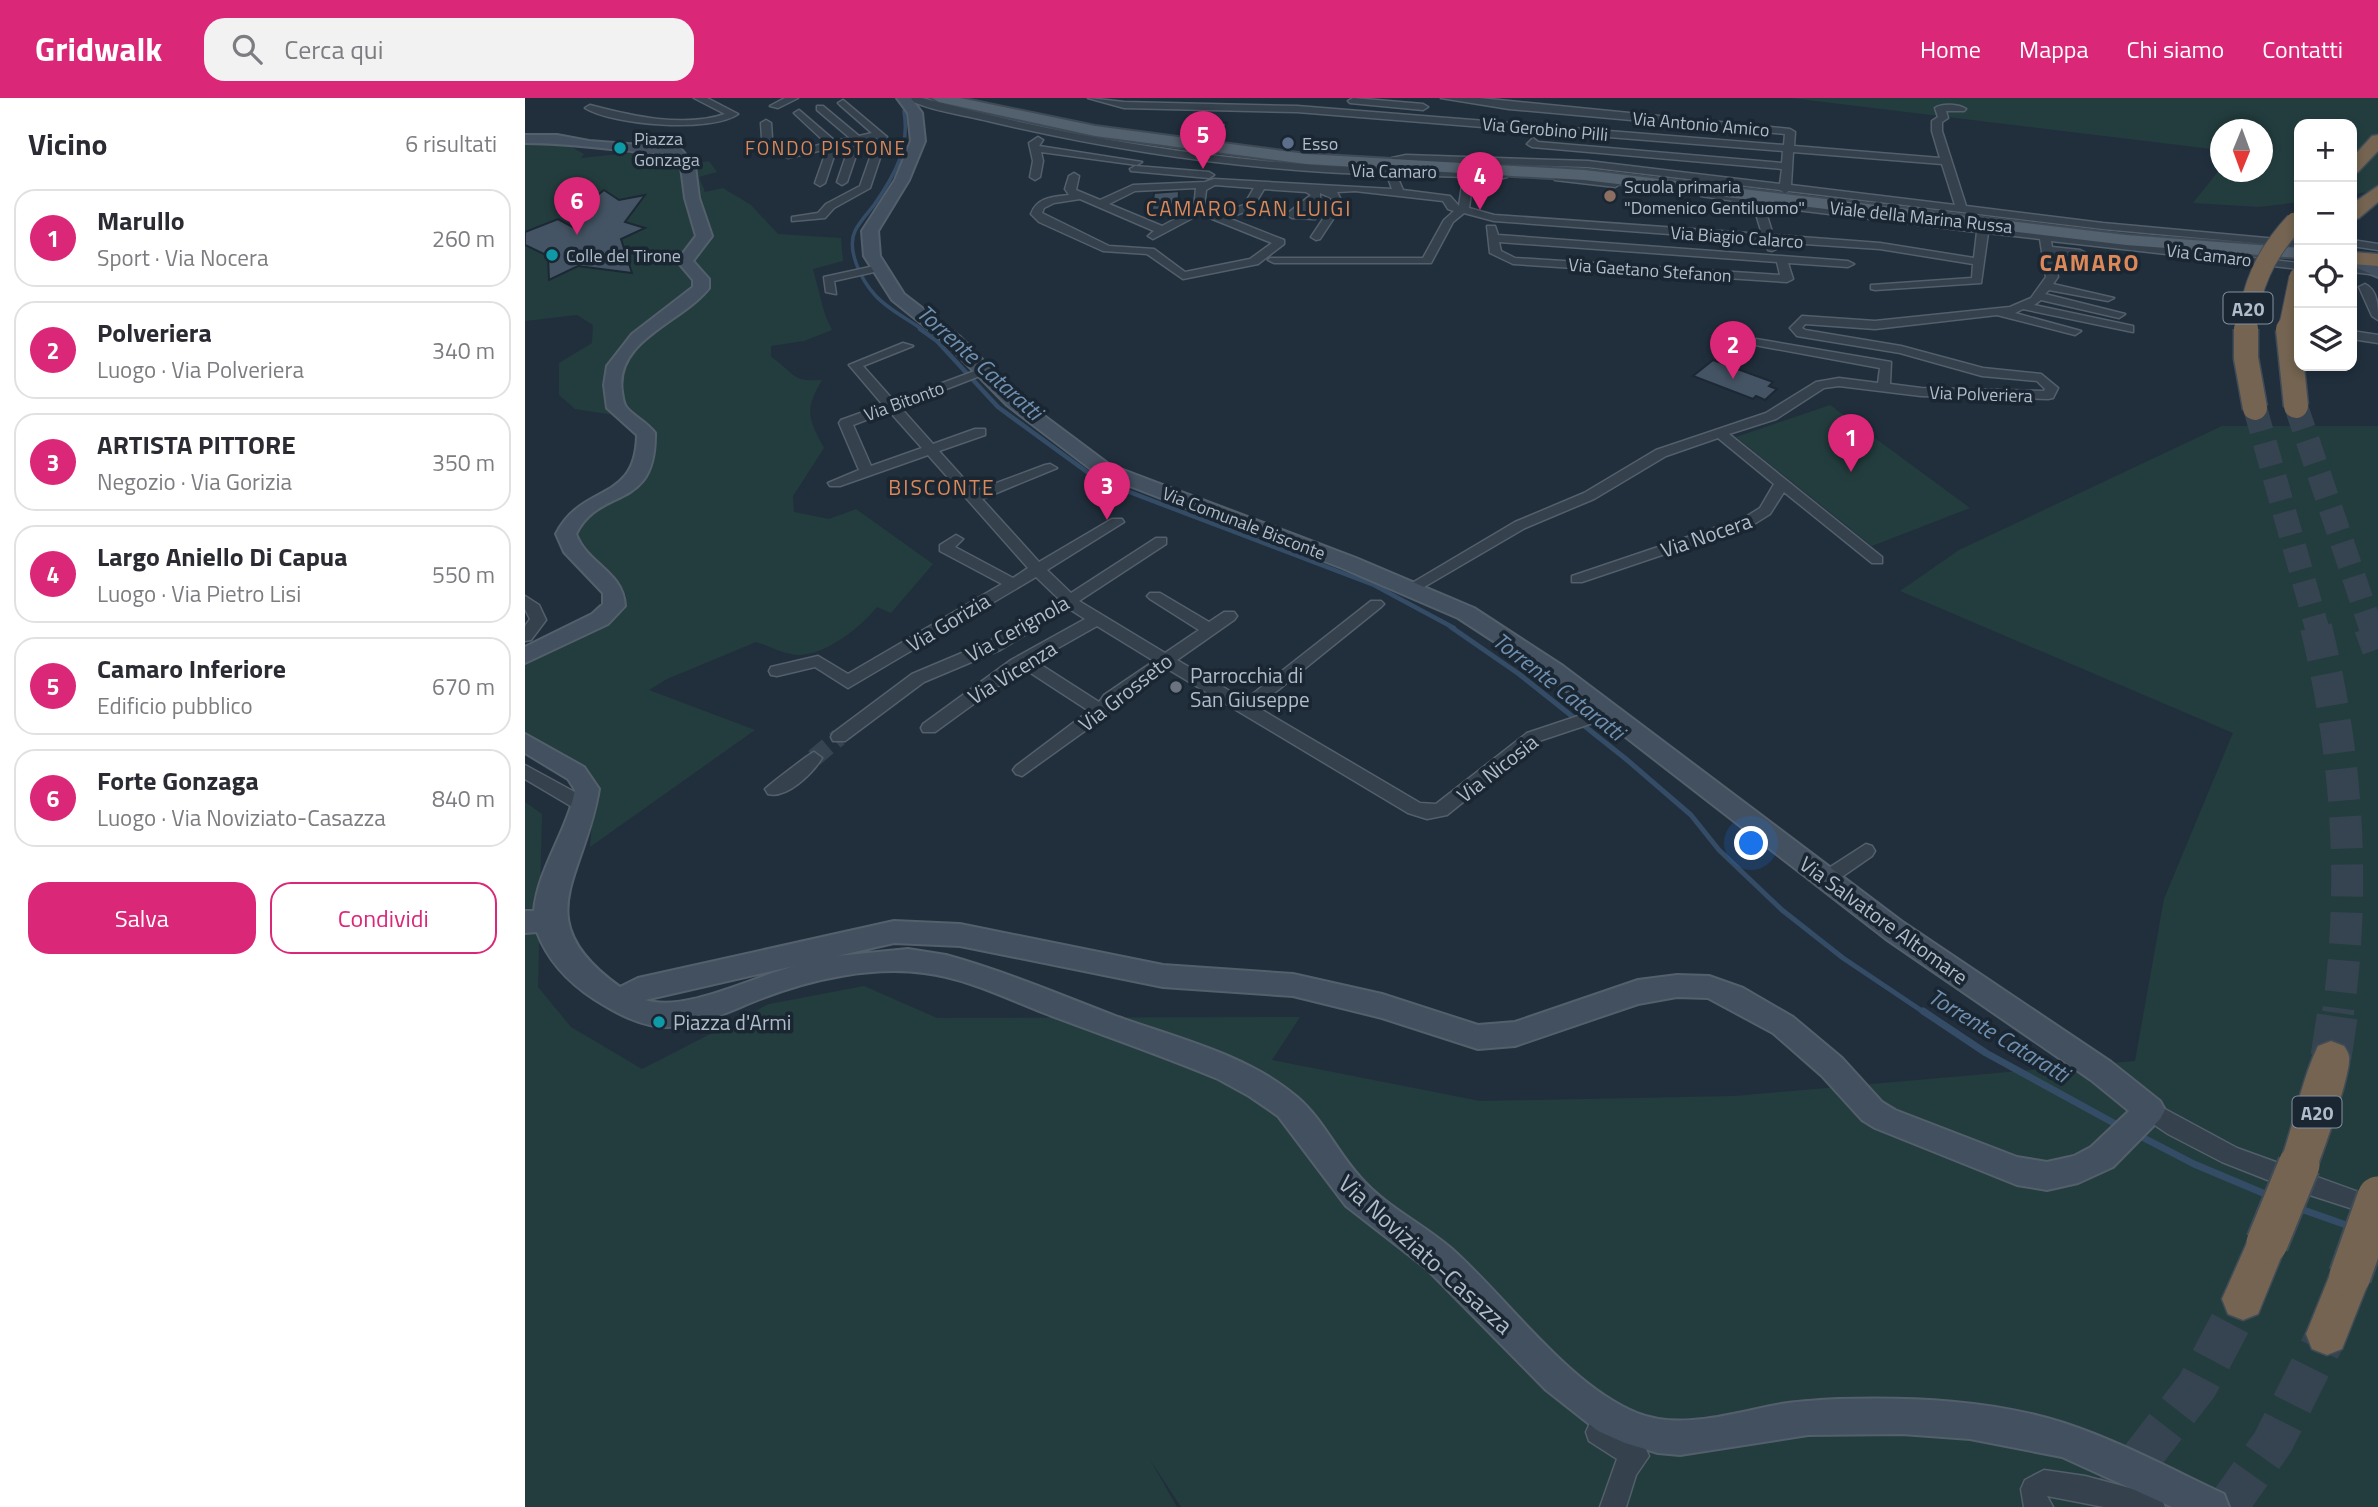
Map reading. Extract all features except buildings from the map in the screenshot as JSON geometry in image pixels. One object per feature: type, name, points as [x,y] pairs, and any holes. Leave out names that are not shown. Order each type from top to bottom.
[{"type":"highway","points":[[2362,167],[2378,140]]},
{"type":"highway","points":[[2357,210],[2378,192]]},
{"type":"highway","name":"A20","points":[[2255,408],[2244,355],[2249,301],[2270,252],[2294,226]]},
{"type":"highway","name":"A20","points":[[2294,295],[2287,344],[2297,406]]},
{"type":"highway","name":"A20","points":[[2243,1299],[2313,1127],[2331,1057]]},
{"type":"highway","points":[[2327,1334],[2378,1197]]},
{"type":"main road","name":"Viale della Marina Russa","points":[[919,101],[1095,131],[1333,161],[1584,175],[2045,231],[2294,253]]},
{"type":"main road","name":"Viale della Marina Russa","points":[[1394,166],[1573,169],[1868,206],[2142,236],[2294,246]]},
{"type":"street","points":[[590,108],[633,118],[711,120],[733,114],[699,98]]},
{"type":"street","points":[[775,106],[793,98]]},
{"type":"street","name":"Via Gerobino Pilli","points":[[1093,98],[1141,103],[1297,109],[1946,162]]},
{"type":"street","points":[[1297,109],[1305,98]]},
{"type":"street","name":"Via Antonio Amico","points":[[1447,98],[1505,103],[1510,106],[1566,113],[1790,132],[1788,148]]},
{"type":"street","points":[[1443,121],[1455,99]]},
{"type":"street","points":[[1338,100],[1425,102],[1416,119]]},
{"type":"street","points":[[1357,114],[1365,100]]},
{"type":"street","name":"Via Camaro","points":[[919,101],[1049,132],[1212,157],[1316,168],[1394,166],[1582,180],[2294,265]]},
{"type":"street","name":"Via Comunale Bisconte","points":[[919,101],[917,144],[902,180],[870,231],[874,270],[898,297],[954,341],[980,374],[1103,469],[1412,589]]},
{"type":"street","points":[[1471,123],[1482,101]]},
{"type":"street","points":[[833,145],[799,113],[847,102],[880,134]]},
{"type":"street","points":[[1500,126],[1510,106]]},
{"type":"street","points":[[820,108],[857,139]]},
{"type":"street","points":[[1961,109],[1940,108],[1943,118],[1937,121],[1937,131],[1962,210]]},
{"type":"street","points":[[1559,130],[1566,113]]},
{"type":"street","points":[[1621,135],[1625,117]]},
{"type":"street","points":[[766,123],[767,138]]},
{"type":"street","points":[[1684,140],[1687,124]]},
{"type":"street","points":[[1538,129],[1532,145],[1787,164]]},
{"type":"street","points":[[1035,177],[1034,143],[1049,132]]},
{"type":"street","points":[[788,155],[880,134]]},
{"type":"street","points":[[796,219],[821,216],[830,206],[865,188],[880,134]]},
{"type":"street","points":[[525,139],[675,151],[688,166],[692,198],[704,236],[685,261],[702,285],[618,358],[613,370],[614,402],[619,412],[646,433],[641,466],[628,487],[580,513],[570,523],[566,534],[571,548],[609,584],[616,601],[600,619],[525,656]]},
{"type":"street","points":[[842,182],[857,139]]},
{"type":"street","points":[[1095,157],[1111,141]]},
{"type":"street","points":[[820,183],[833,145]]},
{"type":"street","points":[[1119,212],[1127,203],[1133,188],[1139,145]]},
{"type":"street","points":[[1036,148],[1211,181],[1326,190],[1355,188],[1446,198],[1452,207],[1462,211]]},
{"type":"street","points":[[1785,190],[1788,148]]},
{"type":"street","points":[[1211,181],[1212,157]]},
{"type":"street","points":[[1399,194],[1394,166],[1430,157],[1562,162],[1785,190],[2294,245]]},
{"type":"street","points":[[1279,264],[1325,267],[1326,263],[1427,261],[1449,220],[1462,211],[1467,185],[1478,174]]},
{"type":"street","points":[[1074,176],[1070,189],[1081,196],[1162,230]]},
{"type":"street","points":[[1101,204],[1133,188],[1211,181]]},
{"type":"street","points":[[1199,210],[1201,188],[1211,181]]},
{"type":"street","points":[[1220,217],[1248,207],[1260,186]]},
{"type":"street","points":[[1297,220],[1311,217],[1321,205],[1315,199],[1316,194],[1306,187]]},
{"type":"street","points":[[1316,237],[1338,204],[1345,201],[1355,188]]},
{"type":"street","points":[[1326,190],[1336,196],[1338,204]]},
{"type":"street","points":[[1081,196],[1049,201],[1039,206],[1036,214],[1042,220],[1101,248],[1130,248],[1155,253],[1185,276],[1254,262],[1280,242],[1199,210],[1130,248]]},
{"type":"street","points":[[1757,201],[1769,239],[1779,259]]},
{"type":"street","name":"Via Biagio Calarco","points":[[1462,211],[1490,219],[1880,246],[1980,262]]},
{"type":"street","points":[[1490,219],[1493,238],[1848,264]]},
{"type":"street","points":[[2243,238],[2294,223]]},
{"type":"street","points":[[1875,287],[1977,281],[1983,230]]},
{"type":"street","points":[[2045,236],[2052,277],[2048,286],[2108,298]]},
{"type":"street","name":"Via Gaetano Stefanon","points":[[1493,238],[1499,256],[1513,261],[1787,279],[1779,259]]},
{"type":"street","points":[[2047,250],[2080,253]]},
{"type":"street","points":[[832,292],[828,279],[874,270]]},
{"type":"street","points":[[2294,275],[2294,315]]},
{"type":"street","name":"Via Polveriera","points":[[1412,589],[1520,525],[1589,495],[1661,453],[1771,416],[1819,384],[1847,383],[1883,388],[2045,396],[2052,391],[2050,384],[2041,378],[1982,372],[1901,350],[1801,334],[1796,328],[1798,322],[1875,325],[2001,313],[2024,306],[2048,286]]},
{"type":"street","points":[[2372,287],[2378,316]]},
{"type":"street","points":[[2039,296],[2119,314]]},
{"type":"street","points":[[2024,306],[2129,329]]},
{"type":"street","points":[[2001,313],[2012,329]]},
{"type":"street","points":[[2001,313],[2075,331]]},
{"type":"street","points":[[2357,336],[2378,338]]},
{"type":"street","points":[[1760,342],[1887,365],[1883,388]]},
{"type":"street","points":[[907,346],[855,365],[1038,569],[1068,600],[1096,620],[1244,709],[1376,604]]},
{"type":"street","name":"Via Bitonto","points":[[867,473],[846,422],[980,374]]},
{"type":"street","points":[[835,483],[980,432]]},
{"type":"street","points":[[1719,433],[1877,560]]},
{"type":"street","points":[[973,497],[1050,468]]},
{"type":"street","name":"Via Nocera","points":[[1577,579],[1749,522],[1765,511],[1782,483]]},
{"type":"street","name":"Via Gorizia","points":[[777,671],[818,661],[848,681],[1117,522]]},
{"type":"street","points":[[956,539],[945,548],[1013,584]]},
{"type":"street","name":"Via Cerignola","points":[[839,737],[918,678],[994,646],[1114,574],[1160,541]]},
{"type":"street","name":"Via Salvatore Altomare","points":[[1412,589],[1466,613],[1555,671],[1600,715],[1827,878],[1895,931],[2101,1071],[2133,1127]]},
{"type":"street","points":[[1155,596],[1209,629]]},
{"type":"street","points":[[525,601],[534,608],[538,620],[525,636]]},
{"type":"street","name":"Via Grosseto","points":[[1022,770],[1101,711],[1110,699],[1229,616]]},
{"type":"street","name":"Via Vicenza","points":[[929,728],[1017,664],[1026,662],[1096,620]]},
{"type":"street","points":[[1026,662],[1101,711]]},
{"type":"street","name":"Via Nicosia","points":[[1244,709],[1414,808],[1427,812],[1447,807],[1533,737],[1600,715]]},
{"type":"street","points":[[525,742],[582,778],[587,789],[585,806],[550,897],[536,921]]},
{"type":"street","points":[[773,789],[794,778],[814,758]]},
{"type":"street","points":[[525,771],[585,806]]},
{"type":"street","points":[[1827,878],[1866,851]]},
{"type":"street","name":"Via Noviziato-Casazza","points":[[536,921],[577,971],[620,1000],[644,1012],[677,1015],[797,976],[876,961],[920,960],[953,967],[1216,1065],[1269,1093],[1291,1109],[1358,1198],[1440,1260],[1532,1352],[1606,1416],[1641,1432],[1677,1438],[1716,1434],[1772,1422],[1839,1416],[1951,1421],[1995,1426],[2075,1445],[2211,1507]]},
{"type":"street","points":[[620,1000],[651,986],[894,932],[922,931],[1163,976],[1293,985],[1382,1006],[1478,1037],[1515,1034],[1638,992],[1677,986],[1709,987],[1733,996],[1783,1025],[1832,1067],[1872,1111],[1885,1119],[2017,1171],[2036,1176],[2066,1173],[2102,1157],[2133,1127],[2192,1137],[2233,1156],[2378,1210]]},
{"type":"street","points":[[1606,1416],[1598,1432],[1636,1456],[1626,1468],[1613,1507]]},
{"type":"street","points":[[2040,1507],[2035,1502],[2034,1489],[2044,1483],[2085,1489],[2152,1507]]},
{"type":"green space","points":[[1791,98],[2378,98],[2378,191],[2357,193],[2357,119],[2294,119],[2294,203],[2259,207],[2193,203],[2210,182],[2273,182],[2273,119],[2210,119],[2210,149]]},
{"type":"green space","points":[[525,142],[566,144],[584,154],[581,158],[640,152],[673,154],[684,165],[709,161],[717,172],[699,177],[705,192],[723,188],[751,205],[778,234],[841,238],[843,261],[813,269],[825,315],[832,330],[804,341],[771,346],[771,357],[793,375],[804,380],[822,380],[812,399],[810,414],[824,448],[793,496],[794,512],[829,519],[856,509],[933,564],[891,613],[877,607],[853,631],[821,650],[794,655],[756,642],[667,679],[649,690],[755,730],[590,847],[594,797],[590,775],[525,734],[525,662],[602,626],[624,606],[625,591],[581,549],[574,530],[597,509],[639,485],[647,473],[654,437],[653,430],[640,419],[575,409],[559,395],[559,363],[592,343],[593,325],[577,315],[525,321]]},
{"type":"green space","points":[[1830,405],[1970,508],[1872,546],[1736,437]]},
{"type":"green space","points":[[2222,426],[2378,426],[2378,1507],[1181,1507],[1149,1458],[1177,1507],[525,1507],[525,802],[542,814],[538,987],[571,1027],[642,1069],[769,1004],[864,986],[937,1018],[1300,1017],[1272,1060],[1480,1101],[1734,1096],[2135,1061],[2164,899],[2233,733],[1900,591],[1959,550]]},
{"type":"waterway","name":"Torrente Cataratti","points":[[904,111],[905,137],[899,161],[882,194],[857,228],[853,247],[861,274],[875,295],[923,330]]},
{"type":"waterway","name":"Torrente Cataratti","points":[[920,329],[937,341],[998,407],[1098,480],[1374,585],[1454,628]]},
{"type":"waterway","name":"Torrente Cataratti","points":[[1451,627],[1519,674],[1626,759],[1691,815],[1719,850],[1782,910],[1843,958],[1925,1013]]},
{"type":"waterway","name":"Torrente Cataratti","points":[[1923,1011],[1986,1053],[2121,1127]]},
{"type":"waterway","name":"Torrente Cataratti","points":[[2136,1134],[2194,1164],[2270,1196]]},
{"type":"waterway","name":"Torrente Cataratti","points":[[2298,1208],[2352,1227]]},
{"type":"tunnel","points":[[2296,406],[2371,628]]},
{"type":"tunnel","points":[[2255,408],[2317,628]]},
{"type":"tunnel","points":[[2316,627],[2335,722],[2345,819],[2347,916],[2338,1013]]},
{"type":"tunnel","points":[[2370,627],[2378,649]]},
{"type":"tunnel","points":[[814,758],[839,737]]},
{"type":"tunnel","points":[[2331,1057],[2338,1011]]},
{"type":"tunnel","points":[[2103,1507],[2197,1386],[2243,1299]]},
{"type":"tunnel","points":[[2227,1507],[2273,1442],[2327,1334]]},
{"type":"place","name":"Esso","points":[[1288,143]]},
{"type":"place","name":"Piazza Gonzaga","points":[[620,148]]},
{"type":"place","name":"Camaro Inferiore","points":[[1203,169]]},
{"type":"place","name":"Scuola primaria \"Domenico Gentiluomo\"","points":[[1610,196]]},
{"type":"place","name":"Largo Aniello Di Capua","points":[[1480,210]]},
{"type":"place","name":"Forte Gonzaga","points":[[577,235]]},
{"type":"place","name":"Colle del Tirone","points":[[552,255]]},
{"type":"place","name":"Polveriera","points":[[1733,379]]},
{"type":"place","name":"Marullo","points":[[1851,472]]},
{"type":"place","name":"ARTISTA PITTORE","points":[[1107,520]]},
{"type":"place","name":"Parrocchia di San Giuseppe","points":[[1176,687]]},
{"type":"place","name":"Piazza d'Armi","points":[[659,1022]]},
{"type":"district","name":"FONDO PISTONE","points":[[826,147]]},
{"type":"district","name":"CAMARO SAN LUIGI","points":[[1249,208]]},
{"type":"district","name":"CAMARO","points":[[2090,262]]},
{"type":"district","name":"BISCONTE","points":[[942,487]]}]
